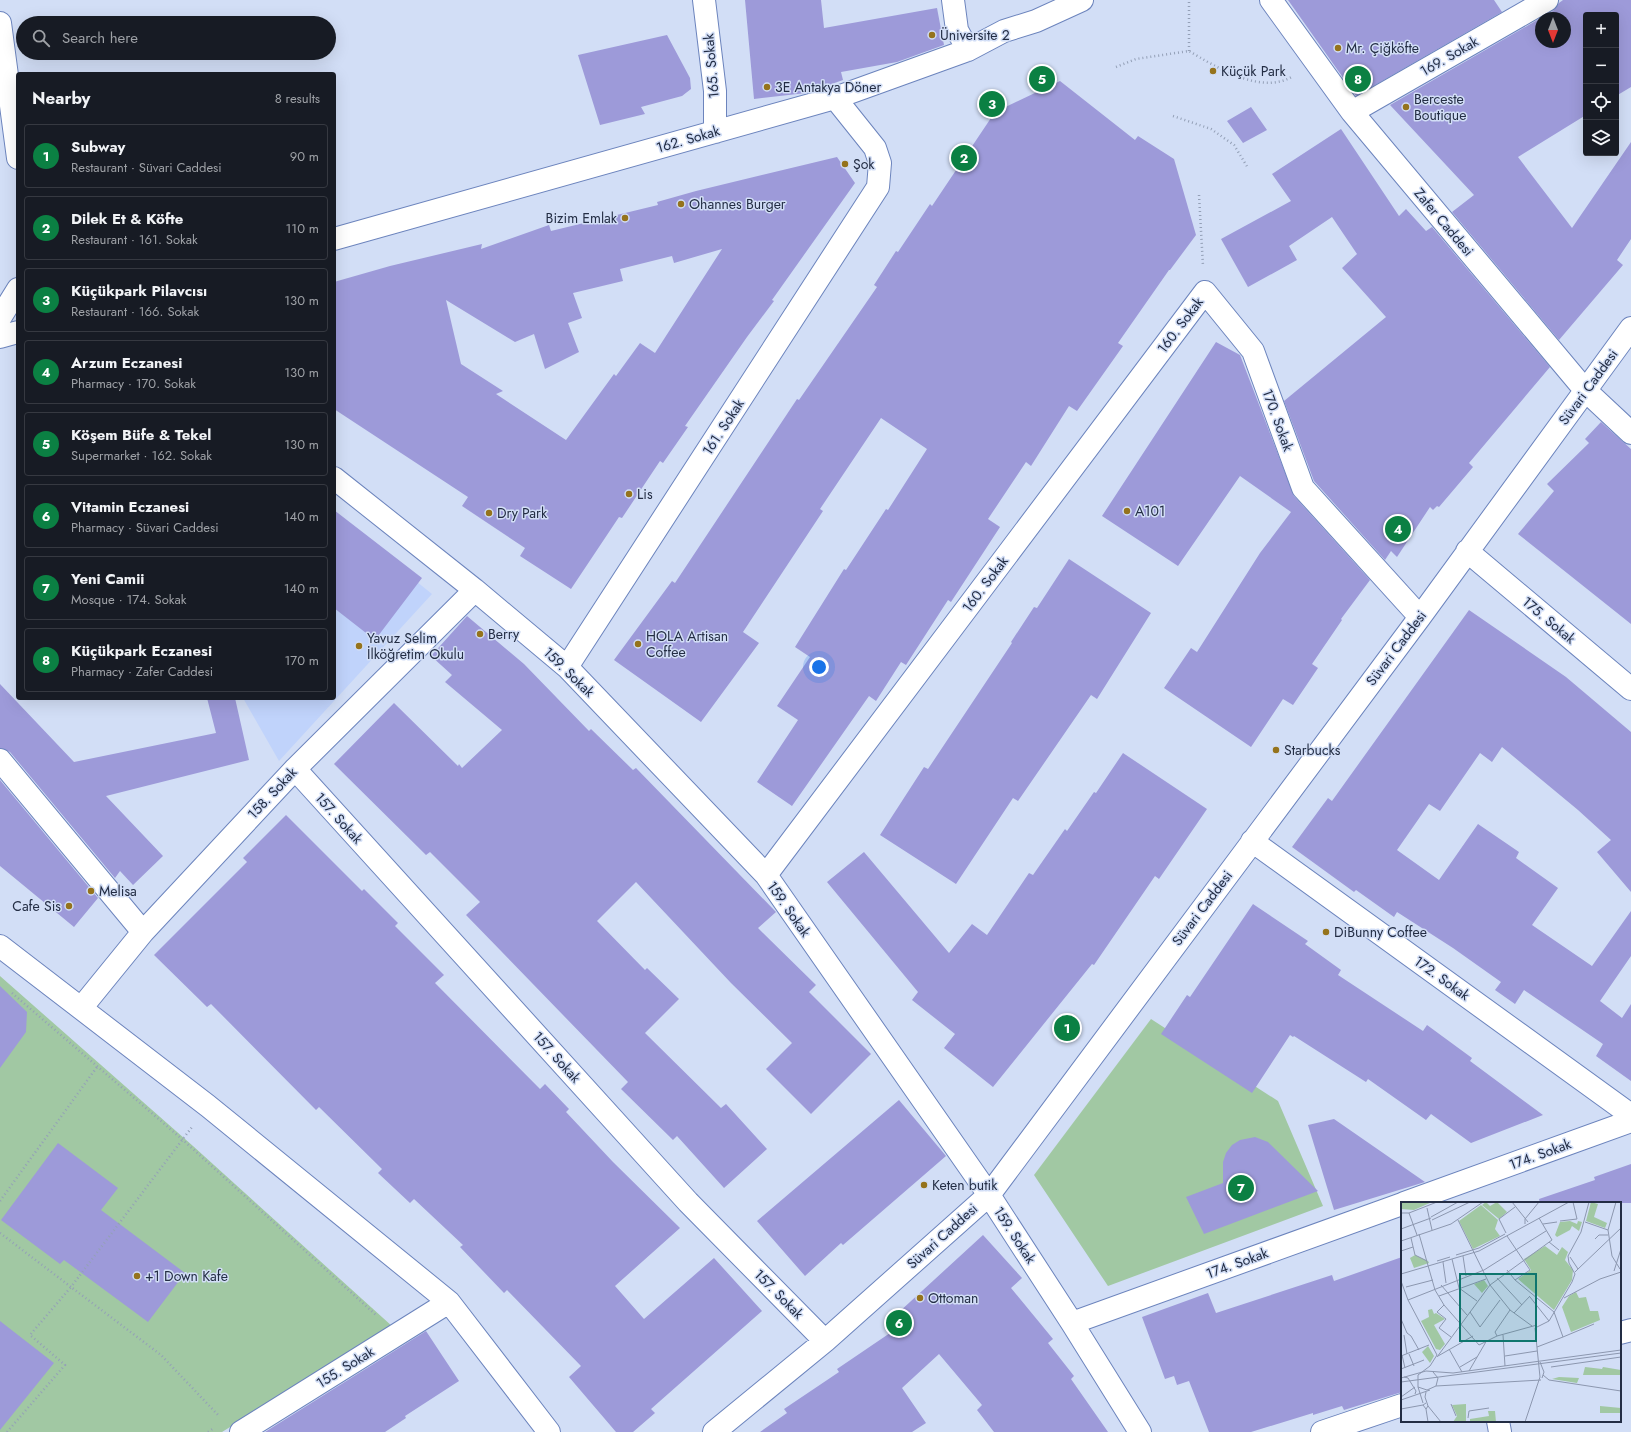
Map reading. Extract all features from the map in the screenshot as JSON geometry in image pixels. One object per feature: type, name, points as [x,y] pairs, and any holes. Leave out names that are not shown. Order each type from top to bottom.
[{"type":"street","name":"165. Sokak","points":[[704,0],[715,91],[715,132]]},
{"type":"street","points":[[953,0],[958,30],[968,50]]},
{"type":"street","points":[[1036,20],[1045,0]]},
{"type":"street","name":"162. Sokak","points":[[336,238],[835,98],[968,50],[1004,31],[1036,20],[1082,0]]},
{"type":"street","name":"Zafer Caddesi","points":[[1271,0],[1352,112],[1585,390],[1631,433]]},
{"type":"street","name":"169. Sokak","points":[[1352,112],[1547,0]]},
{"type":"street","points":[[0,24],[16,143]]},
{"type":"street","name":"161. Sokak","points":[[567,667],[878,187],[880,163],[875,148],[835,98]]},
{"type":"street","points":[[0,318],[16,292]]},
{"type":"street","name":"170. Sokak","points":[[1205,292],[1253,351],[1303,488],[1420,617]]},
{"type":"street","name":"160. Sokak","points":[[766,875],[1205,292]]},
{"type":"street","name":"Süvari Caddesi","points":[[714,1432],[825,1341],[989,1195],[1420,617],[1631,328]]},
{"type":"street","points":[[0,338],[16,333]]},
{"type":"street","name":"159. Sokak","points":[[336,480],[476,590],[567,667],[766,875],[989,1195],[1072,1323],[1140,1432]]},
{"type":"street","name":"175. Sokak","points":[[1467,551],[1631,689]]},
{"type":"street","name":"158. Sokak","points":[[82,1007],[143,932],[294,769],[476,590]]},
{"type":"street","points":[[0,760],[143,932]]},
{"type":"street","name":"157. Sokak","points":[[294,769],[688,1202],[825,1341]]},
{"type":"street","name":"172. Sokak","points":[[1252,841],[1631,1115]]},
{"type":"street","points":[[0,946],[82,1007],[208,1106],[449,1302],[549,1432]]},
{"type":"street","name":"174. Sokak","points":[[1406,1202],[1631,1121]]},
{"type":"street","name":"174. Sokak","points":[[1072,1323],[1401,1204]]},
{"type":"street","name":"155. Sokak","points":[[233,1427],[449,1302]]},
{"type":"street","points":[[1621,1333],[1631,1330]]},
{"type":"street","points":[[1322,1432],[1401,1405]]},
{"type":"street","points":[[1498,1422],[1500,1432]]},
{"type":"path","points":[[1189,0],[1189,51]]},
{"type":"path","points":[[1116,67],[1136,60],[1189,51],[1215,67],[1256,82],[1284,82],[1296,74]]},
{"type":"path","points":[[1173,116],[1211,129],[1234,145],[1248,168]]},
{"type":"path","points":[[1199,195],[1205,292]]},
{"type":"path","points":[[11,992],[183,1140],[381,1320]]},
{"type":"path","points":[[0,1201],[97,1067]]},
{"type":"path","points":[[6,1432],[65,1365],[30,1335],[71,1287],[208,1106]]},
{"type":"path","points":[[0,1233],[161,1355],[233,1427]]},
{"type":"shaded area","name":"Yavuz Selim İlköğretim Okulu","points":[[336,517],[432,594],[336,699]]},
{"type":"shaded area","name":"Yavuz Selim İlköğretim Okulu","points":[[244,700],[335,700],[279,761]]},
{"type":"green space","points":[[0,976],[193,1146],[393,1327],[222,1432],[0,1432]]},
{"type":"green space","points":[[1151,1019],[1278,1101],[1323,1206],[1108,1286],[1034,1175]]},
{"type":"building","points":[[745,0],[821,0],[824,28],[937,8],[944,45],[897,62],[841,72],[843,80],[806,93],[754,99]]},
{"type":"building","points":[[1288,0],[1494,0],[1502,12],[1356,96]]},
{"type":"building","points":[[1563,0],[1631,0],[1631,87],[1619,94],[1619,12],[1583,12],[1583,117],[1518,157],[1572,228],[1631,142],[1631,239],[1617,260],[1623,265],[1559,340],[1452,212],[1474,195],[1390,105],[1535,21],[1535,48],[1571,48],[1571,12],[1551,12]]},
{"type":"building","points":[[667,35],[690,78],[691,89],[682,96],[641,107],[645,114],[600,125],[578,55]]},
{"type":"building","points":[[1060,81],[1135,140],[1138,136],[1174,159],[1196,235],[1169,270],[1118,343],[1123,346],[1077,411],[1069,406],[1031,466],[1026,462],[988,519],[1000,527],[951,602],[948,600],[906,665],[901,662],[876,701],[869,696],[792,806],[757,782],[798,720],[777,706],[810,657],[795,647],[844,569],[846,570],[886,509],[888,510],[927,449],[881,418],[820,509],[823,511],[743,632],[759,643],[701,722],[614,660],[672,581],[675,583],[797,399],[799,400],[877,287],[874,285],[896,251],[898,252],[930,204],[932,206],[995,112]]},
{"type":"building","points":[[1251,107],[1267,130],[1243,143],[1227,121]]},
{"type":"building","points":[[1341,129],[1399,216],[1406,209],[1426,231],[1432,227],[1550,367],[1469,463],[1473,467],[1439,507],[1437,506],[1433,510],[1430,507],[1397,557],[1391,551],[1385,560],[1314,481],[1284,401],[1386,317],[1342,268],[1357,254],[1332,217],[1289,246],[1297,260],[1248,287],[1221,239],[1291,201],[1272,174]]},
{"type":"building","points":[[837,157],[855,183],[772,300],[774,301],[685,426],[688,427],[663,463],[660,461],[622,518],[619,517],[571,589],[520,556],[525,548],[462,506],[468,497],[336,410],[336,281],[390,266],[482,244],[481,249],[549,225],[551,231],[658,205],[657,202],[696,191]],"holes":[[[722,249],[655,353],[640,343],[616,376],[614,374],[566,440],[496,394],[503,391],[461,364],[446,300],[515,342],[534,334],[545,369],[579,352],[568,323],[582,318],[573,293],[623,281],[620,269],[672,256],[674,263]]]},
{"type":"building","points":[[1216,342],[1240,355],[1294,496],[1370,580],[1341,619],[1342,620],[1312,664],[1318,668],[1293,705],[1283,699],[1251,747],[1164,688],[1191,648],[1197,652],[1260,553],[1291,512],[1240,476],[1178,566],[1102,516]]},
{"type":"building","points":[[1601,422],[1631,449],[1631,624],[1518,534],[1554,491],[1547,484],[1589,443],[1585,439]]},
{"type":"building","points":[[336,512],[422,578],[375,640],[336,610]]},
{"type":"building","points":[[1069,559],[1151,613],[1097,699],[1091,695],[1018,801],[1013,798],[956,884],[880,835],[924,767],[928,769],[1012,643],[1011,642],[1034,607],[1037,608]]},
{"type":"building","points":[[1469,610],[1566,677],[1631,732],[1631,892],[1597,852],[1611,840],[1578,810],[1502,747],[1492,762],[1480,753],[1440,811],[1429,804],[1397,850],[1439,880],[1478,824],[1519,852],[1516,858],[1558,888],[1532,925],[1592,966],[1631,911],[1631,956],[1600,1001],[1622,1018],[1631,1004],[1631,1081],[1596,1056],[1603,1044],[1524,990],[1515,1004],[1495,990],[1501,982],[1453,948],[1397,912],[1394,917],[1356,890],[1354,892],[1292,847],[1328,798],[1332,801]]},
{"type":"building","points":[[467,616],[524,664],[589,731],[591,729],[633,770],[636,768],[776,912],[758,928],[816,985],[809,992],[871,1054],[811,1114],[766,1069],[792,1043],[731,983],[636,882],[597,921],[645,970],[647,968],[679,999],[645,1033],[721,1108],[726,1104],[767,1149],[724,1188],[677,1136],[673,1140],[621,1089],[628,1082],[466,915],[480,902],[430,852],[426,855],[334,764],[394,703],[458,766],[459,764],[462,768],[502,730],[445,682],[452,675],[431,656]]},
{"type":"building","points":[[0,684],[74,762],[216,733],[208,700],[235,700],[249,760],[106,796],[163,856],[133,885],[120,871],[115,878],[10,752],[0,748]]},
{"type":"building","points":[[1123,753],[1207,809],[1159,879],[1155,876],[1094,965],[1092,964],[993,1087],[944,1048],[955,1034],[912,1000],[918,992],[827,882],[864,852],[949,953],[972,924],[987,935],[1029,873],[1033,875],[1065,829],[1067,831],[1094,792],[1096,793]]},
{"type":"building","points":[[0,780],[98,898],[74,927],[0,866]]},
{"type":"building","points":[[286,815],[362,891],[364,889],[398,923],[395,926],[444,975],[435,983],[540,1089],[545,1084],[569,1109],[566,1112],[613,1162],[680,1228],[615,1286],[644,1319],[714,1258],[762,1311],[651,1409],[655,1413],[633,1432],[616,1432],[569,1377],[581,1366],[507,1290],[504,1293],[460,1247],[463,1245],[414,1199],[410,1203],[378,1173],[382,1169],[319,1107],[316,1110],[211,1004],[207,1007],[154,955],[247,862],[243,858]]},
{"type":"building","points":[[1253,904],[1308,941],[1305,944],[1341,970],[1338,975],[1423,1031],[1427,1025],[1472,1058],[1470,1061],[1543,1115],[1471,1143],[1431,1114],[1426,1120],[1368,1079],[1366,1082],[1294,1036],[1293,1037],[1290,1035],[1252,1093],[1161,1034],[1187,995],[1190,997]]},
{"type":"building","points":[[0,986],[27,1012],[26,1032],[0,1068]]},
{"type":"building","points":[[899,1100],[946,1156],[843,1245],[841,1243],[805,1276],[757,1221]]},
{"type":"building","points":[[1334,1119],[1425,1182],[1334,1210],[1308,1125]]},
{"type":"building","points":[[1255,1137],[1268,1142],[1318,1191],[1204,1234],[1186,1197],[1223,1183],[1223,1162],[1226,1153],[1232,1145],[1240,1140]]},
{"type":"building","points":[[58,1143],[118,1188],[101,1210],[185,1273],[148,1322],[64,1260],[60,1264],[1,1220]]},
{"type":"building","points":[[1631,1164],[1631,1203],[1540,1202],[1539,1199],[1595,1180],[1594,1177]]},
{"type":"building","points":[[983,1235],[1022,1278],[1011,1288],[1053,1339],[1048,1343],[1074,1376],[1071,1379],[1108,1432],[994,1432],[977,1410],[982,1405],[939,1354],[902,1388],[926,1423],[912,1432],[760,1432],[787,1413],[784,1409],[839,1372],[837,1369],[893,1331],[886,1324]]},
{"type":"building","points":[[1401,1257],[1401,1392],[1344,1410],[1342,1406],[1313,1415],[1313,1413],[1251,1432],[1209,1432],[1189,1381],[1177,1385],[1174,1376],[1165,1379],[1142,1317],[1208,1293],[1216,1313],[1332,1275],[1334,1281]]},
{"type":"building","points":[[0,1321],[54,1363],[0,1430]]},
{"type":"building","points":[[426,1331],[459,1381],[405,1416],[406,1418],[385,1432],[265,1432]]},
{"type":"place","name":"Üniversite 2","points":[[932,35]]},
{"type":"place","name":"Mr. Çiğköfte","points":[[1338,48]]},
{"type":"place","name":"Küçük Park","points":[[1213,71]]},
{"type":"place","name":"Köşem Büfe & Tekel","points":[[1042,79]]},
{"type":"place","name":"Küçükpark Eczanesi","points":[[1358,79]]},
{"type":"place","name":"3E Antakya Döner","points":[[767,87]]},
{"type":"place","name":"Küçükpark Pilavcısı","points":[[992,104]]},
{"type":"place","name":"Berceste Boutique","points":[[1406,107]]},
{"type":"place","name":"Dilek Et & Köfte","points":[[964,158]]},
{"type":"place","name":"Şok","points":[[845,164]]},
{"type":"place","name":"Ohannes Burger","points":[[681,204]]},
{"type":"place","name":"Bizim Emlak","points":[[625,218]]},
{"type":"place","name":"Lis","points":[[629,494]]},
{"type":"place","name":"A101","points":[[1127,511]]},
{"type":"place","name":"Dry Park","points":[[489,513]]},
{"type":"place","name":"Arzum Eczanesi","points":[[1398,529]]},
{"type":"place","name":"Berry","points":[[480,634]]},
{"type":"place","name":"HOLA Artisan Coffee","points":[[638,644]]},
{"type":"place","name":"Yavuz Selim İlköğretim Okulu","points":[[359,646]]},
{"type":"place","name":"Starbucks","points":[[1276,750]]},
{"type":"place","name":"Melisa","points":[[91,891]]},
{"type":"place","name":"Cafe Sis","points":[[69,906]]},
{"type":"place","name":"DiBunny Coffee","points":[[1326,932]]},
{"type":"place","name":"Subway","points":[[1067,1028]]},
{"type":"place","name":"Keten butik","points":[[924,1185]]},
{"type":"place","name":"Yeni Camii","points":[[1241,1188]]},
{"type":"place","name":"+1 Down Kafe","points":[[137,1276]]},
{"type":"place","name":"Ottoman","points":[[920,1298]]},
{"type":"place","name":"Vitamin Eczanesi","points":[[899,1323]]}]
